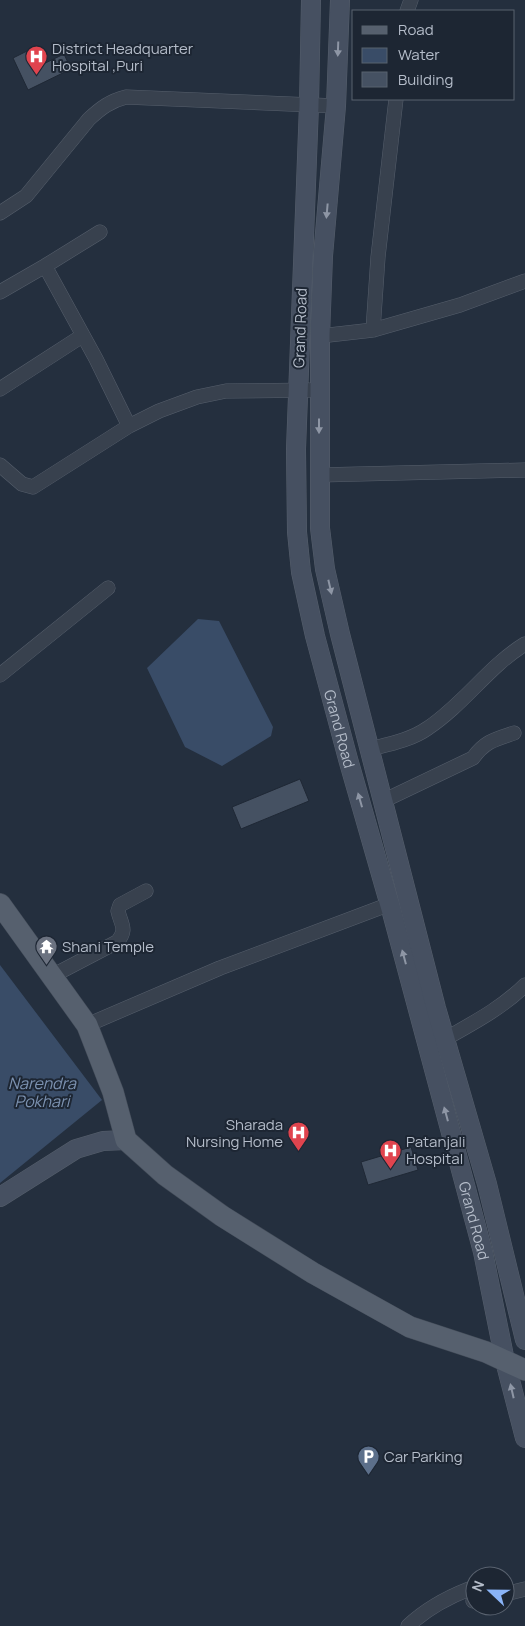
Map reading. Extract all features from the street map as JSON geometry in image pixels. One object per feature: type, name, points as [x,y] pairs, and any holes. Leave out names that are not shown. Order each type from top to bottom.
[{"type":"main road","name":"Grand Road","points":[[311,0],[310,105],[296,458],[297,532],[301,572],[315,636],[390,904],[483,1252],[506,1361],[525,1438]]},
{"type":"main road","name":"Grand Road","points":[[340,0],[336,106],[323,256],[320,336],[320,528],[325,569],[445,1039],[487,1184],[525,1340]]},
{"type":"main road","points":[[0,904],[87,1026],[113,1092],[126,1140],[165,1175],[222,1216],[313,1273],[410,1326],[486,1352],[525,1370]]},
{"type":"main road","points":[[0,1197],[76,1149],[103,1141],[126,1140]]},
{"type":"street","points":[[0,213],[26,196],[90,119],[112,101],[126,97],[336,106]]},
{"type":"street","points":[[373,330],[378,258],[396,100]]},
{"type":"street","points":[[0,292],[100,232]]},
{"type":"street","points":[[45,266],[105,377],[129,426]]},
{"type":"street","points":[[320,336],[373,330],[460,304],[525,281]]},
{"type":"street","points":[[0,388],[82,336]]},
{"type":"street","points":[[0,465],[22,484],[33,487],[129,426],[159,411],[197,397],[226,391],[319,390]]},
{"type":"street","points":[[319,475],[525,470]]},
{"type":"street","points":[[0,675],[108,588]]},
{"type":"street","points":[[370,749],[407,739],[428,729],[499,664],[525,644]]},
{"type":"street","points":[[383,801],[473,758],[488,742],[514,733]]},
{"type":"street","points":[[52,976],[117,942],[123,935],[123,926],[118,911],[120,905],[146,892]]},
{"type":"street","points":[[87,1026],[220,968],[390,904]]},
{"type":"street","points":[[445,1039],[514,997],[525,985]]},
{"type":"street","points":[[408,1626],[442,1600],[465,1597]]},
{"type":"water","points":[[198,619],[219,621],[273,727],[271,736],[222,766],[185,747],[147,668]]},
{"type":"water","name":"Narendra Pokhari","points":[[0,965],[102,1100],[0,1183]]},
{"type":"building","points":[[29,50],[37,67],[64,54],[71,69],[28,90],[13,58]]},
{"type":"building","points":[[300,779],[309,801],[241,829],[232,807]]},
{"type":"building","points":[[411,1147],[418,1170],[368,1185],[361,1162]]},
{"type":"place","name":"District Headquarter Hospital ,Puri","points":[[36,76]]},
{"type":"place","name":"Shani Temple","points":[[46,965]]},
{"type":"place","name":"Sharada Nursing Home","points":[[299,1152]]},
{"type":"place","name":"Patanjali Hospital","points":[[390,1169]]},
{"type":"place","name":"Car Parking","points":[[368,1475]]}]
